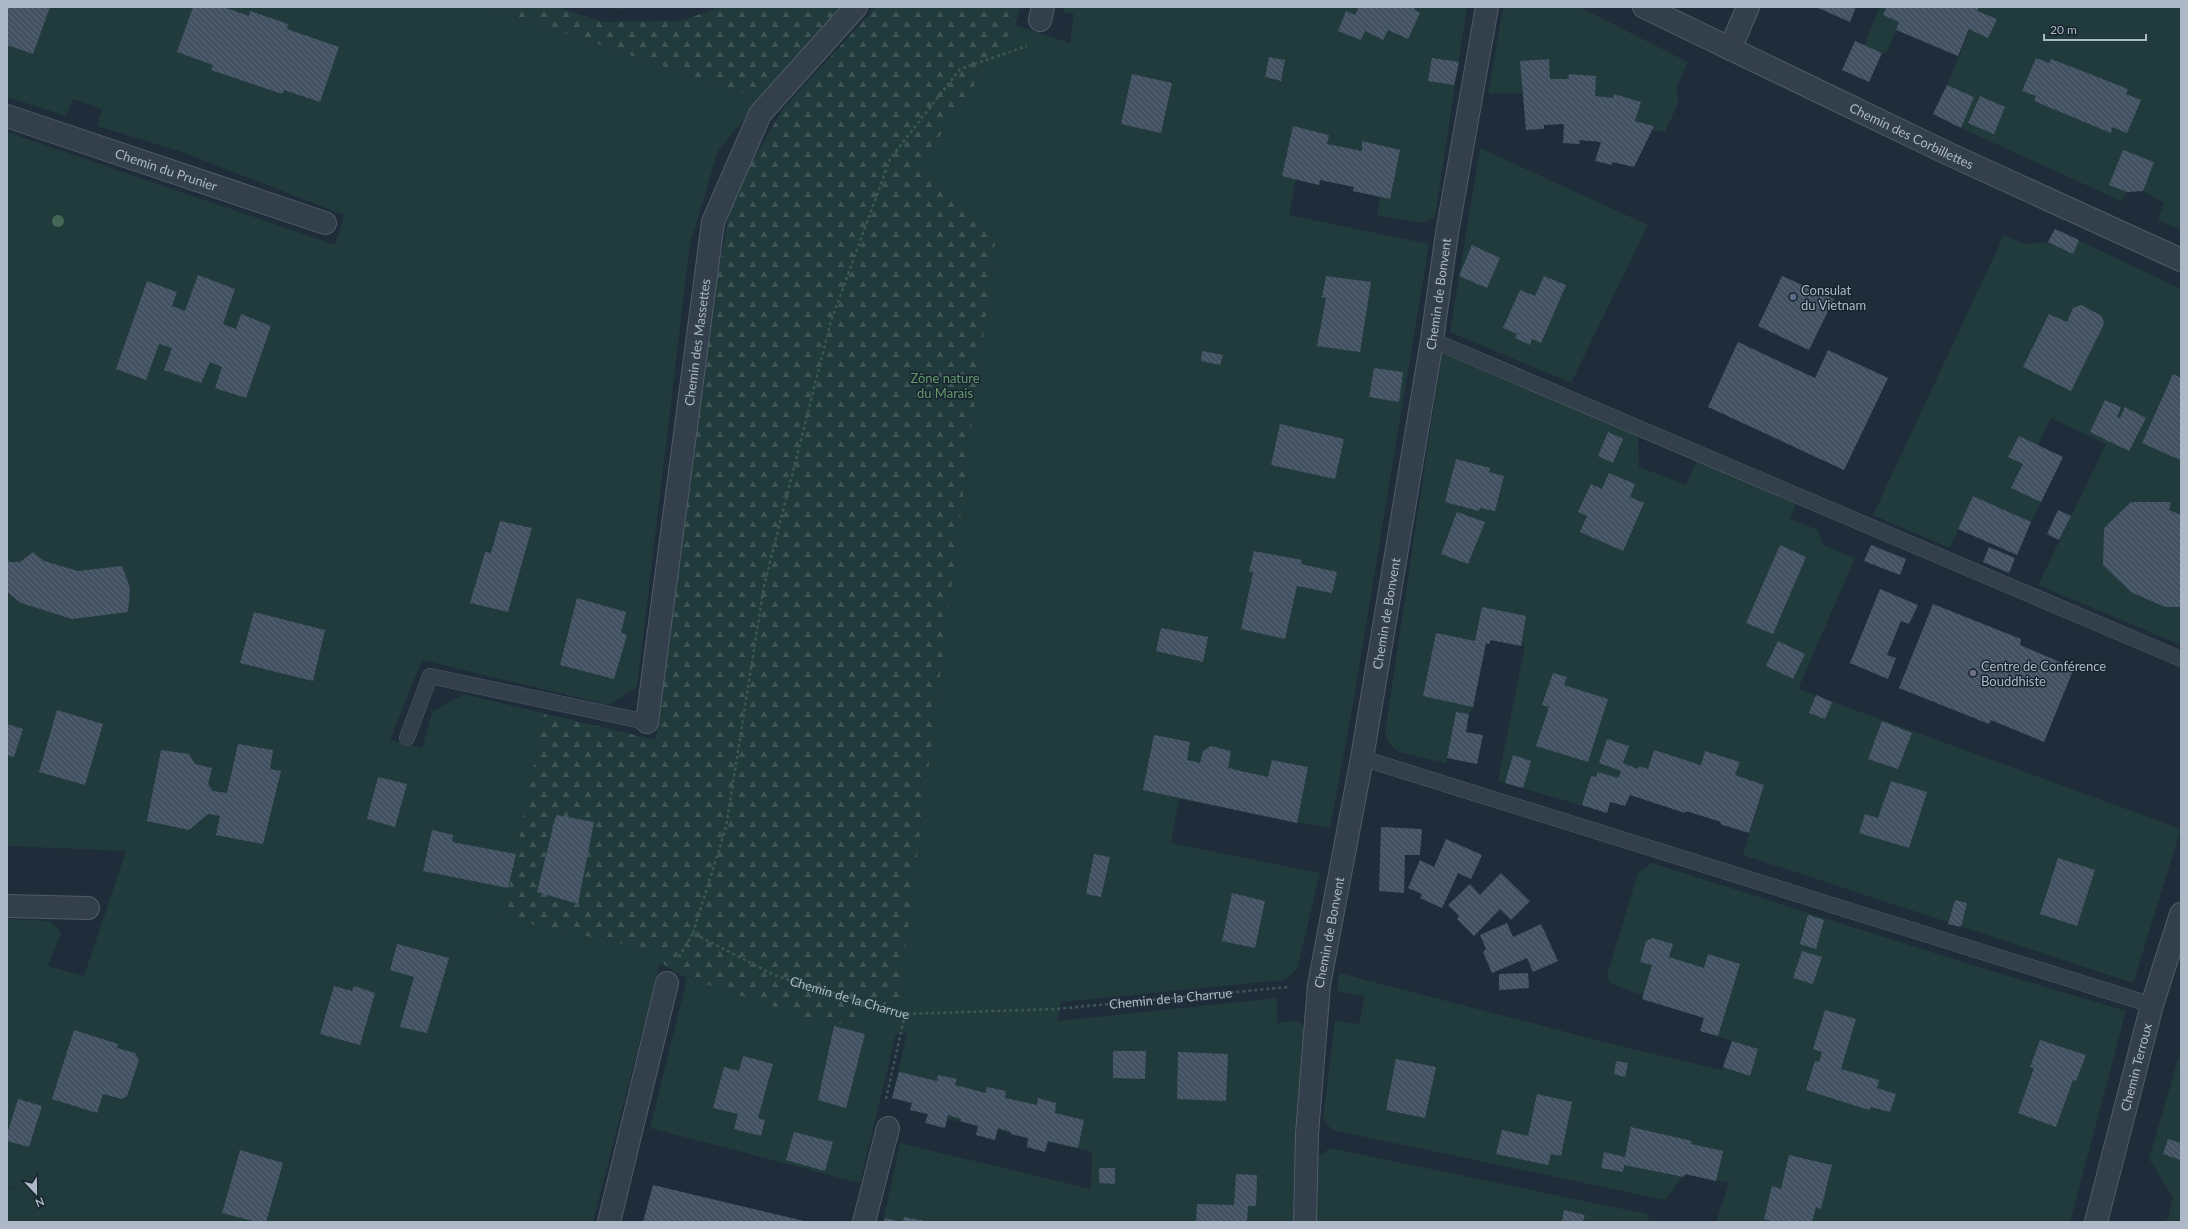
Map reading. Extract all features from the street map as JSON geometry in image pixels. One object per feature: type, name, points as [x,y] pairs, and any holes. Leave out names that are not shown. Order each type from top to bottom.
[{"type":"street","name":"Chemin des Massettes","points":[[647,722],[713,222],[760,114],[856,7]]},
{"type":"street","name":"Chemin de Bonvent","points":[[1305,1222],[1307,1134],[1319,985],[1362,758],[1432,340],[1448,233],[1487,7]]},
{"type":"street","name":"Chemin des Corbillettes","points":[[1644,7],[1958,158],[2181,260]]},
{"type":"street","points":[[1730,49],[1748,7]]},
{"type":"street","name":"Chemin du Prunier","points":[[7,116],[325,223]]},
{"type":"street","points":[[7,906],[88,908]]},
{"type":"street","name":"Chemin Terroux","points":[[2096,1222],[2152,1005],[2181,914]]},
{"type":"street","points":[[609,1222],[667,983]]},
{"type":"street","points":[[864,1222],[888,1128]]},
{"type":"lane","points":[[1432,340],[2181,659]]},
{"type":"lane","points":[[407,738],[430,676],[647,722]]},
{"type":"lane","points":[[1362,758],[2152,1005]]},
{"type":"path","points":[[609,7],[624,7]]},
{"type":"path","points":[[667,983],[678,959],[693,933],[726,827],[764,586],[771,556],[831,321],[890,159],[960,69],[1029,46],[1041,13]]},
{"type":"path","name":"Chemin de la Charrue","points":[[693,933],[776,976],[905,1014],[1056,1009],[1319,985]]},
{"type":"path","points":[[888,1128],[882,1116],[905,1014]]},
{"type":"green space","points":[[7,7],[488,7],[760,99],[718,151],[690,244],[637,687],[609,705],[422,660],[390,740],[422,748],[432,712],[464,694],[656,740],[702,364],[783,109],[876,7],[1020,7],[1015,25],[1070,43],[1074,14],[1063,12],[1064,7],[1467,7],[1435,217],[1422,223],[1377,215],[1380,197],[1353,191],[1361,151],[1327,144],[1319,185],[1296,179],[1289,215],[1429,244],[1353,704],[1330,828],[1179,799],[1171,843],[1320,873],[1297,969],[1285,980],[1061,1002],[1058,1021],[1277,998],[1277,1023],[1298,1021],[1306,1030],[1295,1138],[1297,1222],[883,1222],[900,1143],[1091,1189],[1092,1152],[910,1110],[912,1103],[892,1098],[907,1033],[896,1034],[860,1183],[650,1128],[687,978],[660,963],[593,1222],[7,1222],[7,1188],[24,1192],[7,1187],[7,919],[51,921],[61,933],[48,966],[84,976],[126,851],[7,846],[7,132],[335,245],[344,215],[182,152],[97,126],[102,109],[73,99],[66,116],[7,97]]},
{"type":"green space","points":[[488,7],[556,7],[603,22],[681,21],[720,7],[843,7],[760,99]]},
{"type":"green space","name":"Zône nature du Marais","points":[[876,7],[1020,7],[1015,25],[921,164],[995,243],[899,998],[834,1026],[687,978],[660,962],[661,952],[503,918],[544,714],[656,740],[702,364],[732,196],[783,109]]},
{"type":"green space","points":[[1505,7],[1579,7],[1688,62],[1677,86],[1678,103],[1665,132],[1652,130],[1654,126],[1635,121],[1640,102],[1614,94],[1613,98],[1595,96],[1596,76],[1569,74],[1568,79],[1550,79],[1548,59],[1520,61],[1523,93],[1488,94],[1502,13]]},
{"type":"green space","points":[[1880,7],[1906,7],[1886,54],[1864,45]]},
{"type":"green space","points":[[1979,7],[2181,7],[2181,230],[2158,220],[2164,203],[2143,191],[2127,192],[2121,201],[1961,128],[1974,97],[1947,85]]},
{"type":"green space","points":[[1480,148],[1648,225],[1571,383],[1450,332]]},
{"type":"green space","points":[[2055,229],[2181,289],[2181,645],[2038,585],[2106,444],[2051,418],[2038,445],[2012,488],[2041,502],[2031,522],[1973,496],[1950,548],[1873,515],[2004,235],[2025,244],[2048,242]]},
{"type":"green space","points":[[1442,350],[1638,436],[1639,467],[1686,485],[1697,460],[1796,504],[1790,519],[1818,530],[1823,545],[1855,558],[1798,689],[2181,829],[2133,983],[1743,855],[1764,785],[1735,775],[1740,762],[1705,751],[1701,765],[1654,750],[1648,769],[1639,766],[1638,769],[1623,763],[1607,813],[1498,781],[1525,646],[1491,640],[1489,644],[1486,644],[1473,707],[1469,714],[1456,712],[1446,763],[1399,752],[1389,744],[1385,732]]},
{"type":"green space","points":[[1652,863],[1969,964],[2126,1011],[2070,1222],[1716,1222],[1729,1183],[1685,1174],[1665,1200],[1332,1130],[1323,1119],[1335,1021],[1359,1024],[1365,996],[1337,991],[1339,973],[1620,1046],[1722,1070],[1732,1041],[1700,1031],[1704,1018],[1642,999],[1643,995],[1611,984],[1607,975],[1638,873]]},
{"type":"green space","points":[[2181,1049],[2181,1222],[2161,1222],[2168,1219],[2173,1197],[2149,1159]]},
{"type":"green space","points":[[1330,1148],[1647,1214],[1650,1222],[1317,1222],[1317,1158]]},
{"type":"building","points":[[7,7],[50,7],[33,54],[7,45]]},
{"type":"building","points":[[193,7],[223,7],[249,16],[250,11],[288,24],[287,29],[339,47],[320,102],[284,90],[282,94],[211,70],[213,65],[177,52]]},
{"type":"building","points":[[1359,7],[1416,7],[1414,10],[1420,13],[1408,39],[1388,30],[1383,40],[1365,31],[1361,40],[1338,31],[1346,11],[1355,15]]},
{"type":"building","points":[[1816,7],[1856,7],[1850,22]]},
{"type":"building","points":[[1887,7],[1979,7],[1977,11],[1997,19],[1988,38],[1969,29],[1958,56],[1896,30],[1899,22],[1883,15]]},
{"type":"building","points":[[1855,41],[1882,53],[1869,82],[1842,70]]},
{"type":"building","points":[[1269,57],[1285,60],[1281,81],[1265,77]]},
{"type":"building","points":[[1432,58],[1459,62],[1454,85],[1428,81]]},
{"type":"building","points":[[2036,58],[2049,63],[2051,59],[2128,89],[2126,94],[2141,100],[2127,133],[2112,127],[2111,133],[2034,101],[2036,96],[2022,91]]},
{"type":"building","points":[[1549,59],[1550,79],[1568,79],[1569,74],[1596,76],[1595,96],[1613,98],[1614,94],[1641,102],[1635,121],[1654,126],[1634,167],[1612,162],[1612,165],[1595,161],[1601,142],[1579,140],[1580,144],[1563,143],[1564,124],[1544,125],[1544,129],[1526,130],[1520,61]]},
{"type":"building","points":[[1132,74],[1172,83],[1161,133],[1121,124]]},
{"type":"building","points":[[1947,85],[1974,97],[1961,128],[1933,114]]},
{"type":"building","points":[[1980,96],[2005,107],[1994,134],[1968,123]]},
{"type":"building","points":[[1293,126],[1329,135],[1327,144],[1362,151],[1362,141],[1400,150],[1390,199],[1353,191],[1354,187],[1320,180],[1319,185],[1282,176]]},
{"type":"building","points":[[2123,150],[2154,162],[2143,191],[2127,192],[2109,185]]},
{"type":"building","points":[[2055,229],[2079,240],[2073,254],[2048,242]]},
{"type":"building","points":[[1472,245],[1500,258],[1487,288],[1459,276]]},
{"type":"building","points":[[198,275],[235,289],[223,324],[236,329],[241,314],[271,326],[246,398],[215,388],[222,367],[210,362],[201,383],[164,370],[172,348],[159,344],[146,380],[116,369],[147,281],[177,292],[172,306],[185,311]]},
{"type":"building","points":[[1326,276],[1371,282],[1360,352],[1317,346],[1326,298],[1322,297]]},
{"type":"building","points":[[1544,276],[1566,285],[1541,343],[1532,339],[1530,345],[1515,338],[1517,334],[1503,328],[1520,290],[1535,296]]},
{"type":"building","points":[[1782,276],[1834,299],[1809,350],[1758,326]]},
{"type":"building","points":[[2081,305],[2102,316],[2104,324],[2071,391],[2023,367],[2049,314],[2067,322],[2073,308]]},
{"type":"building","points":[[1738,342],[1815,378],[1828,350],[1888,378],[1844,470],[1708,407]]},
{"type":"building","points":[[1202,351],[1223,355],[1220,365],[1201,361]]},
{"type":"building","points":[[1374,368],[1403,372],[1399,402],[1369,397]]},
{"type":"building","points":[[2173,374],[2181,378],[2180,460],[2142,443]]},
{"type":"building","points":[[2105,400],[2121,407],[2117,417],[2120,418],[2125,407],[2146,418],[2129,451],[2090,432]]},
{"type":"building","points":[[1280,424],[1344,439],[1335,479],[1271,465]]},
{"type":"building","points":[[1608,432],[1623,439],[1613,463],[1598,456]]},
{"type":"building","points":[[2019,436],[2063,457],[2041,502],[2011,488],[2023,464],[2008,457]]},
{"type":"building","points":[[1456,459],[1490,468],[1489,472],[1504,476],[1495,511],[1480,508],[1479,511],[1445,502]]},
{"type":"building","points":[[1609,473],[1635,484],[1630,497],[1644,503],[1623,551],[1580,532],[1587,516],[1578,512],[1591,484],[1602,489]]},
{"type":"building","points":[[1973,496],[2031,522],[2017,555],[1958,529]]},
{"type":"building","points":[[2131,502],[2171,502],[2169,510],[2181,515],[2181,607],[2165,607],[2131,592],[2103,565],[2104,528]]},
{"type":"building","points":[[2058,510],[2071,516],[2059,540],[2047,534]]},
{"type":"building","points":[[1457,512],[1485,522],[1468,564],[1441,554]]},
{"type":"building","points":[[500,521],[532,528],[508,612],[470,603],[485,552],[491,553]]},
{"type":"building","points":[[1780,545],[1806,557],[1773,634],[1746,623]]},
{"type":"building","points":[[1871,545],[1906,559],[1900,575],[1864,561]]},
{"type":"building","points":[[1989,547],[2015,558],[2009,573],[1983,562]]},
{"type":"building","points":[[1254,551],[1302,560],[1301,564],[1337,572],[1332,593],[1297,586],[1285,639],[1241,629],[1253,573],[1249,571]]},
{"type":"building","points":[[33,552],[44,561],[78,571],[122,566],[130,588],[128,612],[72,619],[21,603],[7,592],[7,560],[10,562],[20,562]]},
{"type":"building","points":[[1880,589],[1918,605],[1909,624],[1901,621],[1887,655],[1896,658],[1888,679],[1850,663]]},
{"type":"building","points":[[577,598],[626,612],[621,633],[627,635],[614,679],[560,665]]},
{"type":"building","points":[[1933,604],[2021,639],[2020,645],[2074,668],[2044,742],[1991,720],[1989,724],[1899,688]]},
{"type":"building","points":[[1482,607],[1526,616],[1521,646],[1491,640],[1489,644],[1486,643],[1473,707],[1423,696],[1436,633],[1475,641]]},
{"type":"building","points":[[254,612],[325,630],[313,681],[240,663]]},
{"type":"building","points":[[1161,628],[1208,637],[1203,662],[1156,651]]},
{"type":"building","points":[[1778,641],[1805,654],[1793,679],[1766,666]]},
{"type":"building","points":[[1553,673],[1567,677],[1564,685],[1608,699],[1588,762],[1536,746],[1549,707],[1542,705]]},
{"type":"building","points":[[1816,695],[1832,702],[1825,719],[1809,713]]},
{"type":"building","points":[[57,710],[103,724],[85,785],[39,772]]},
{"type":"building","points":[[1456,712],[1469,714],[1466,732],[1483,735],[1477,764],[1447,758]]},
{"type":"building","points":[[1882,721],[1912,733],[1898,769],[1868,759]]},
{"type":"building","points":[[7,724],[23,729],[14,757],[7,755]]},
{"type":"building","points":[[1154,735],[1190,742],[1187,760],[1200,763],[1203,751],[1211,746],[1231,751],[1228,768],[1268,777],[1272,760],[1308,767],[1297,823],[1143,790]]},
{"type":"building","points":[[1607,739],[1629,746],[1623,763],[1638,769],[1639,766],[1648,769],[1654,750],[1701,765],[1705,751],[1740,762],[1735,775],[1764,785],[1749,833],[1720,824],[1721,822],[1686,811],[1685,813],[1630,795],[1625,806],[1610,802],[1607,813],[1582,805],[1591,776],[1596,777],[1598,772],[1618,778],[1621,771],[1599,763]]},
{"type":"building","points":[[238,744],[273,750],[270,769],[281,771],[263,844],[216,835],[220,816],[208,814],[189,830],[147,821],[161,750],[189,754],[195,764],[212,768],[208,784],[213,791],[227,793]]},
{"type":"building","points":[[1513,755],[1531,761],[1523,788],[1505,783]]},
{"type":"building","points":[[378,777],[407,784],[395,827],[367,819]]},
{"type":"building","points":[[1891,781],[1927,792],[1909,848],[1859,833],[1865,814],[1878,818]]},
{"type":"building","points":[[556,815],[594,822],[578,904],[537,892]]},
{"type":"building","points":[[1381,827],[1422,829],[1420,855],[1405,855],[1404,893],[1379,891]]},
{"type":"building","points":[[432,830],[453,835],[452,842],[516,854],[508,888],[423,871]]},
{"type":"building","points":[[1446,839],[1482,855],[1471,879],[1458,873],[1442,908],[1420,898],[1422,894],[1408,888],[1420,860],[1434,867]]},
{"type":"building","points":[[1094,854],[1110,857],[1101,897],[1086,894]]},
{"type":"building","points":[[2058,858],[2095,870],[2077,926],[2040,914]]},
{"type":"building","points":[[1501,873],[1530,901],[1511,920],[1500,909],[1474,936],[1457,919],[1459,916],[1448,905],[1470,884],[1480,895]]},
{"type":"building","points":[[1232,893],[1265,901],[1255,948],[1222,941]]},
{"type":"building","points":[[1955,900],[1967,903],[1961,927],[1948,924]]},
{"type":"building","points":[[1808,915],[1824,920],[1816,949],[1800,944]]},
{"type":"building","points":[[1507,923],[1513,937],[1541,924],[1558,961],[1533,972],[1527,958],[1492,973],[1483,952],[1486,949],[1480,935]]},
{"type":"building","points":[[1652,938],[1673,944],[1669,957],[1704,968],[1708,954],[1740,964],[1718,1036],[1700,1031],[1704,1018],[1642,999],[1652,965],[1640,962],[1646,941]]},
{"type":"building","points":[[397,944],[449,958],[427,1033],[400,1027],[414,977],[390,970]]},
{"type":"building","points":[[1802,951],[1822,957],[1813,984],[1793,978]]},
{"type":"building","points":[[1528,973],[1529,988],[1499,990],[1499,974]]},
{"type":"building","points":[[334,986],[352,991],[354,986],[375,993],[360,1045],[320,1034]]},
{"type":"building","points":[[1825,1010],[1856,1019],[1841,1069],[1879,1080],[1877,1088],[1896,1094],[1890,1112],[1871,1107],[1869,1110],[1806,1090],[1815,1061],[1819,1062],[1822,1052],[1813,1049]]},
{"type":"building","points":[[834,1026],[865,1034],[846,1108],[818,1100]]},
{"type":"building","points":[[74,1030],[118,1044],[117,1048],[135,1053],[139,1060],[127,1096],[122,1099],[103,1094],[97,1113],[52,1099]]},
{"type":"building","points":[[2040,1040],[2086,1055],[2076,1081],[2073,1080],[2056,1127],[2018,1113],[2034,1068],[2030,1067]]},
{"type":"building","points":[[1732,1041],[1758,1049],[1750,1076],[1723,1067]]},
{"type":"building","points":[[1113,1051],[1146,1051],[1145,1079],[1113,1078]]},
{"type":"building","points":[[1178,1052],[1228,1054],[1226,1101],[1177,1099]]},
{"type":"building","points":[[743,1056],[773,1064],[758,1118],[765,1120],[761,1136],[734,1129],[738,1114],[713,1108],[724,1067],[739,1071]]},
{"type":"building","points":[[1396,1059],[1436,1067],[1425,1118],[1386,1110]]},
{"type":"building","points":[[1616,1061],[1628,1063],[1625,1077],[1614,1074]]},
{"type":"building","points":[[899,1072],[937,1081],[938,1075],[957,1079],[955,1085],[986,1093],[987,1087],[1006,1091],[1005,1098],[1037,1105],[1038,1098],[1056,1103],[1055,1113],[1084,1120],[1078,1148],[1048,1141],[1045,1152],[1027,1147],[1028,1138],[1011,1134],[1011,1132],[998,1128],[995,1140],[976,1135],[978,1126],[960,1121],[961,1119],[948,1115],[945,1128],[925,1123],[928,1114],[910,1110],[912,1103],[892,1098]]},
{"type":"building","points":[[1537,1094],[1572,1102],[1561,1156],[1551,1154],[1548,1165],[1496,1154],[1502,1130],[1528,1136]]},
{"type":"building","points":[[18,1099],[42,1106],[29,1147],[7,1141],[7,1135]]},
{"type":"building","points":[[1631,1127],[1692,1141],[1691,1144],[1723,1151],[1716,1181],[1685,1174],[1684,1177],[1624,1165],[1623,1172],[1601,1168],[1604,1152],[1625,1157]]},
{"type":"building","points":[[794,1132],[833,1142],[825,1171],[786,1160]]},
{"type":"building","points":[[2168,1139],[2181,1143],[2181,1160],[2163,1154]]},
{"type":"building","points":[[240,1150],[283,1163],[266,1222],[257,1222],[222,1213]]},
{"type":"building","points":[[1789,1155],[1832,1165],[1821,1209],[1816,1207],[1812,1222],[1775,1222],[1764,1219],[1772,1186],[1781,1189]]},
{"type":"building","points":[[1099,1168],[1115,1168],[1115,1184],[1099,1183]]},
{"type":"building","points":[[1236,1174],[1257,1175],[1256,1206],[1248,1206],[1247,1222],[1196,1222],[1197,1204],[1234,1205]]},
{"type":"building","points":[[653,1185],[804,1221],[643,1222]]},
{"type":"building","points":[[1564,1210],[1585,1215],[1583,1222],[1562,1222]]},
{"type":"building","points":[[904,1217],[925,1221],[925,1222],[903,1222]]},
{"type":"building","points":[[885,1218],[897,1221],[897,1222],[884,1222]]},
{"type":"place","name":"Consulat du Vietnam","points":[[1793,297]]},
{"type":"place","name":"Centre de Conférence Bouddhiste","points":[[1973,673]]}]
